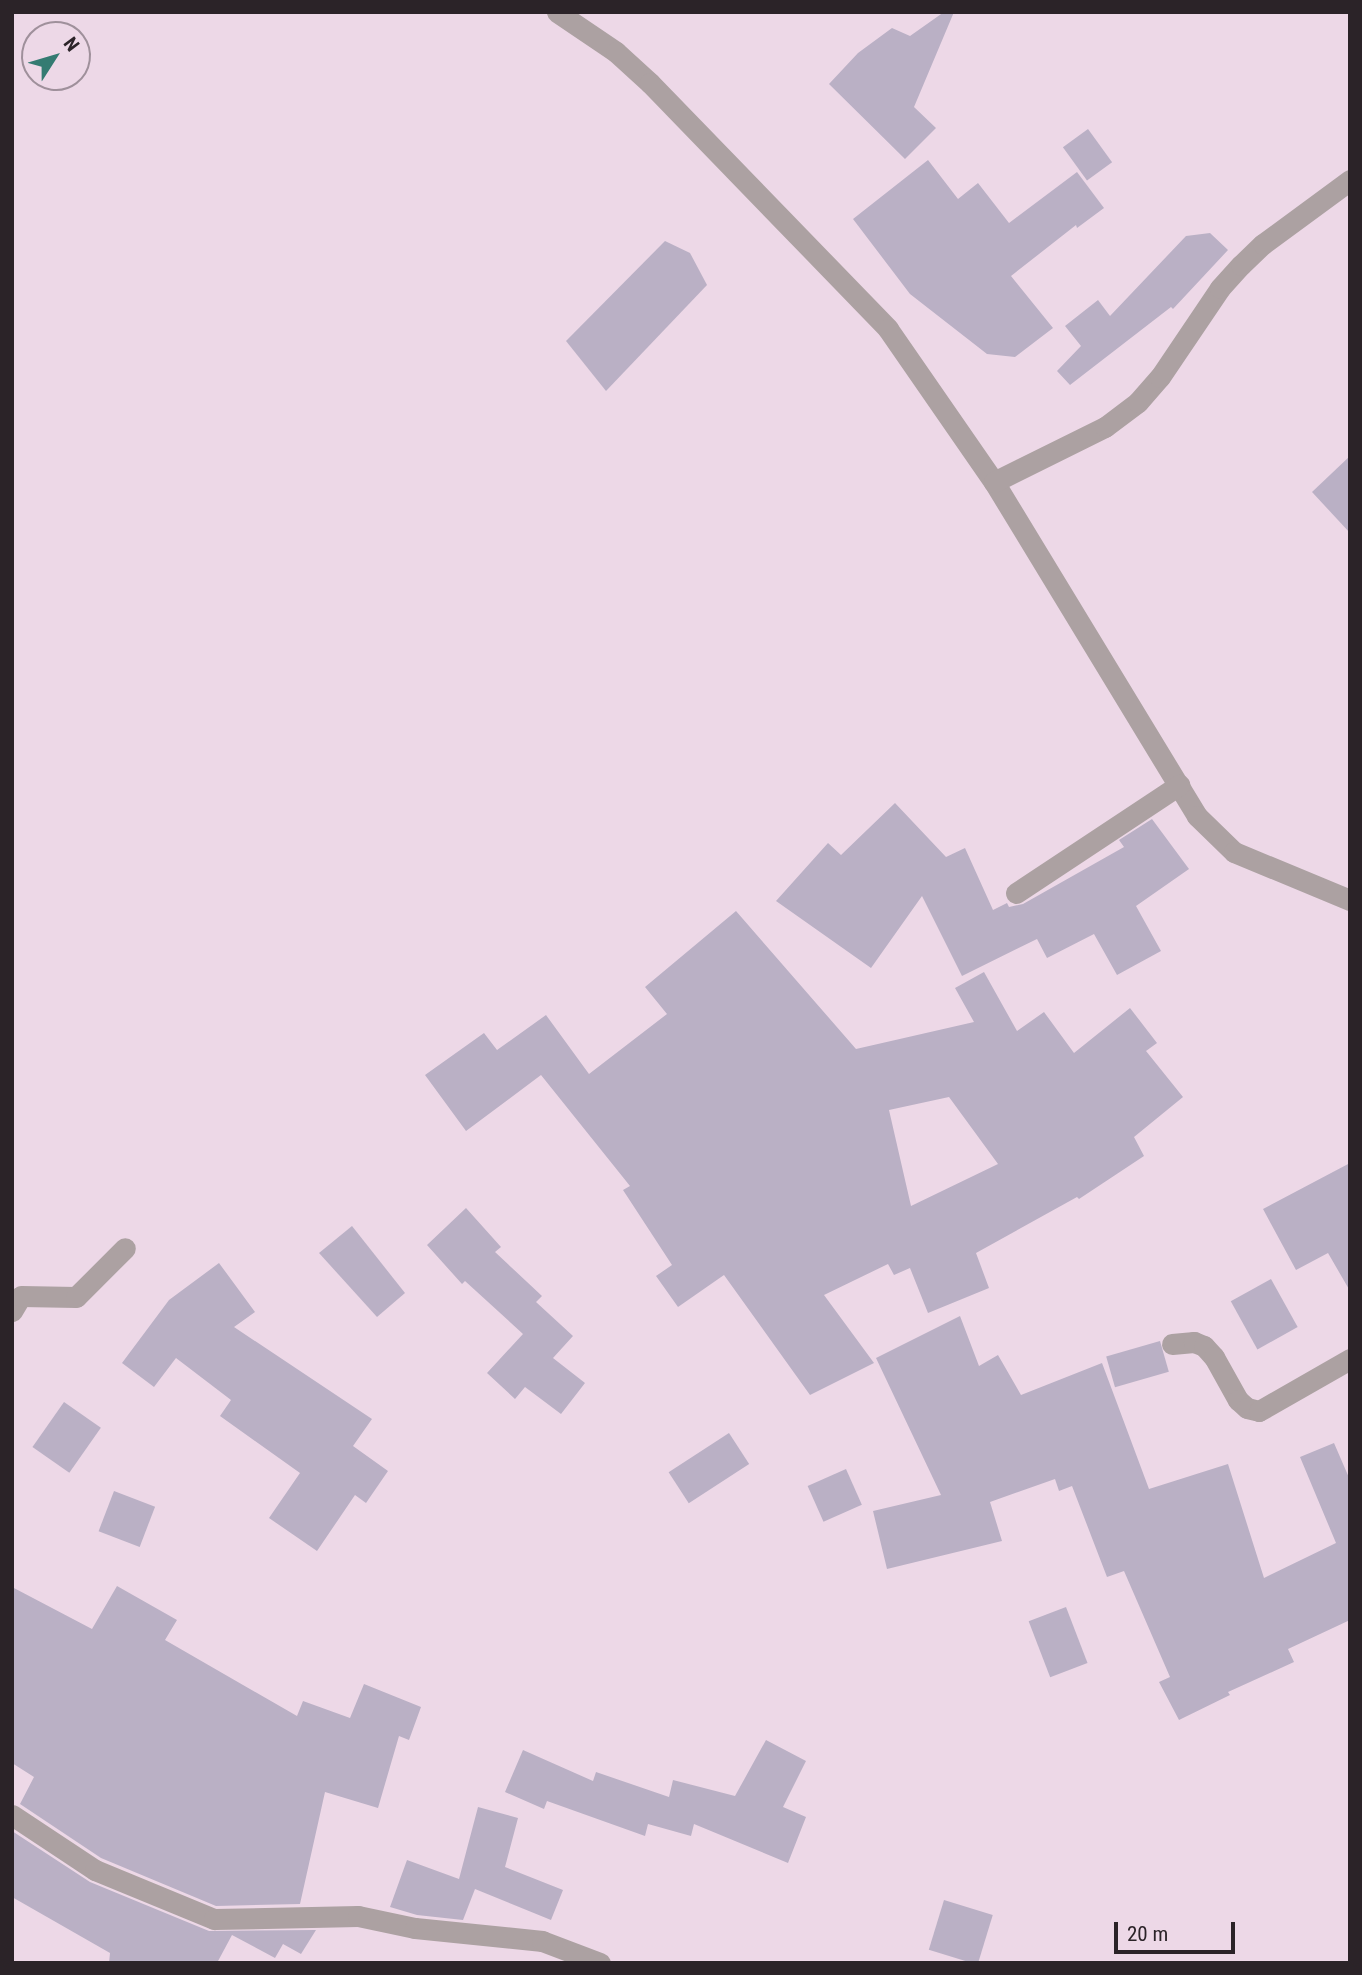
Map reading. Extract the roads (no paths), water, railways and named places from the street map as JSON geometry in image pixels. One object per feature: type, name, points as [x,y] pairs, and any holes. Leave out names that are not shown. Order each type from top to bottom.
[{"type":"street","points":[[557,12],[616,52],[650,83],[888,329],[994,482],[1197,816],[1234,852],[1350,900]]},
{"type":"street","points":[[994,482],[1105,427],[1138,402],[1160,377],[1220,288],[1241,265],[1264,244],[1350,180]]},
{"type":"street","points":[[1016,893],[1179,785]]},
{"type":"street","points":[[12,1311],[21,1296],[76,1297],[125,1248]]},
{"type":"street","points":[[1172,1344],[1194,1342],[1204,1346],[1214,1357],[1238,1400],[1247,1408],[1259,1411],[1350,1359]]},
{"type":"street","points":[[12,1815],[95,1870],[214,1919],[358,1916],[415,1928],[542,1941],[600,1963]]}]
